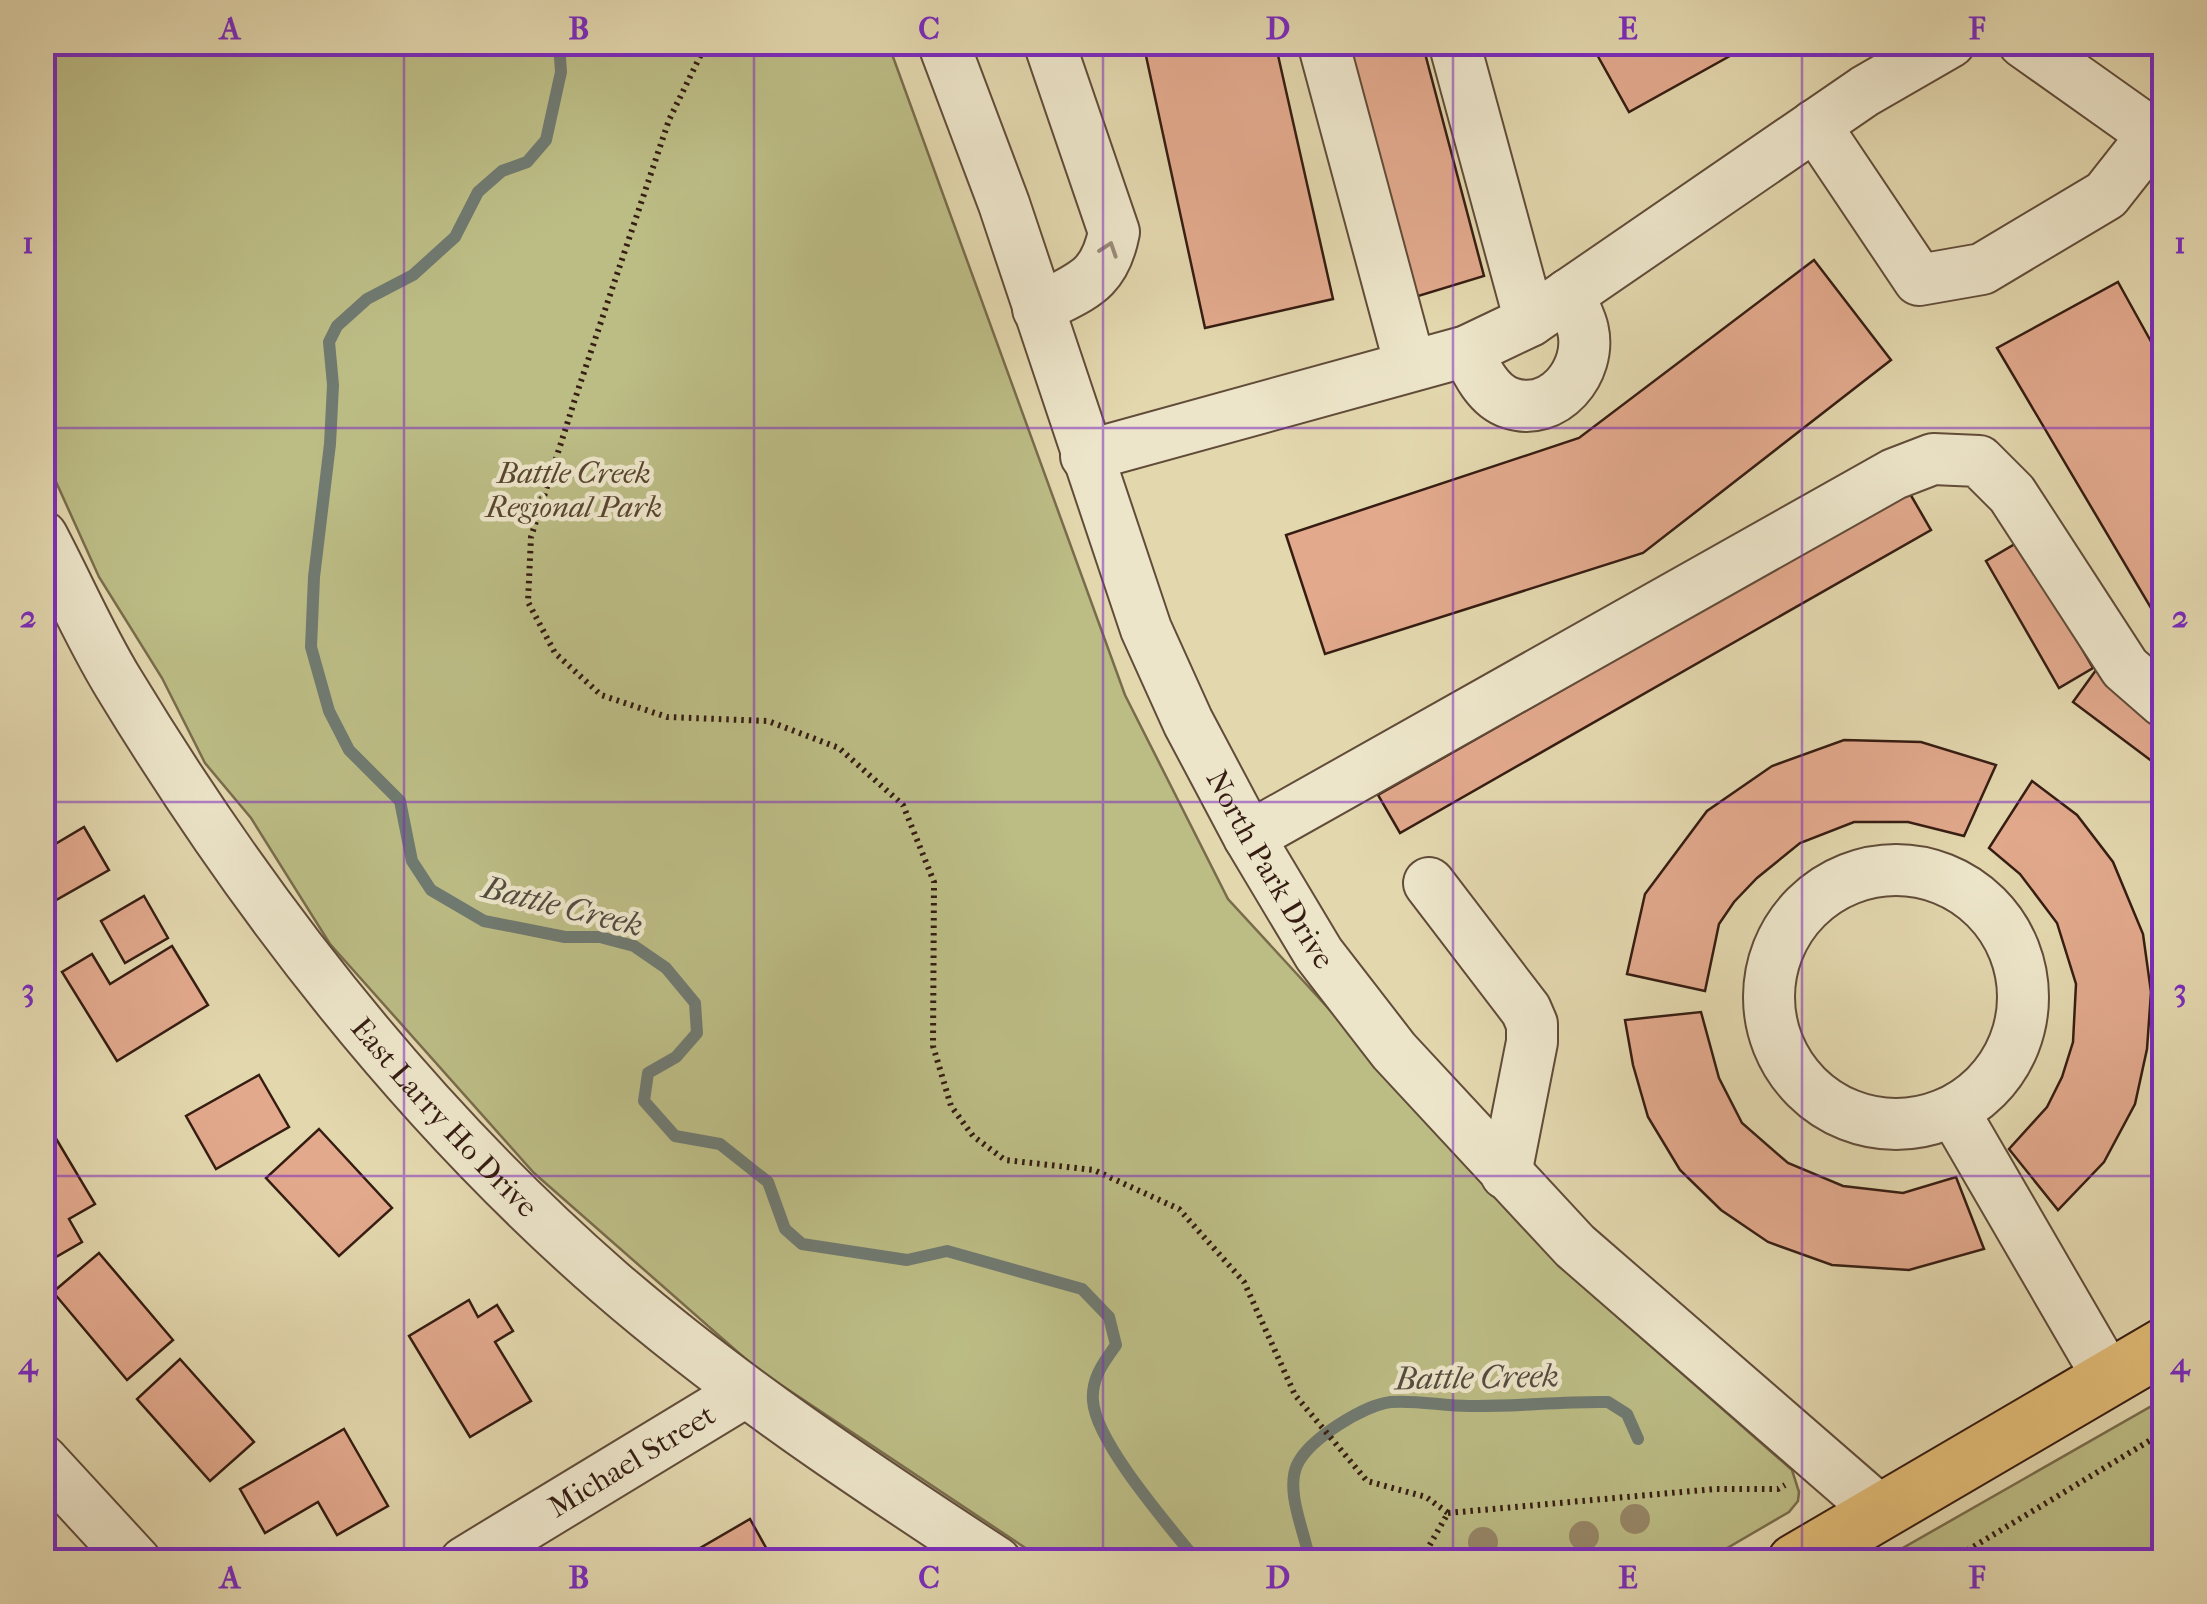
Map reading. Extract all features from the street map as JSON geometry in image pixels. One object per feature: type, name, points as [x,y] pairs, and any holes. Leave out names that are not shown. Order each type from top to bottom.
[{"type":"main road","points":[[1795,1562],[2164,1346]]},
{"type":"street","name":"North Park Drive","points":[[942,42],[1004,204],[1146,629],[1188,722],[1249,837],[1318,954],[1394,1051],[1575,1246],[1880,1511]]},
{"type":"street","points":[[1038,309],[1093,280],[1109,256],[1114,232],[1048,42]]},
{"type":"street","points":[[1323,42],[1410,365]]},
{"type":"street","points":[[1454,42],[1550,308],[1584,332],[1580,372],[1561,395],[1537,404],[1510,404],[1480,380],[1467,351]]},
{"type":"street","points":[[1086,456],[1467,351],[1550,308],[1815,125],[1889,56],[1950,42]]},
{"type":"street","points":[[1815,125],[1920,280],[1982,269],[2106,195],[2159,138],[2022,42]]},
{"type":"street","points":[[1249,837],[1876,484],[1934,460],[1979,460],[2012,494],[2124,668],[2164,702]]},
{"type":"street","name":"East Larry Ho Drive","points":[[42,536],[117,681],[187,790],[285,928],[384,1057],[486,1166],[610,1282],[745,1392],[996,1562]]},
{"type":"street","points":[[1881,870],[1926,873],[1967,890],[1999,921],[2018,961],[2024,1005],[2014,1048],[1989,1086],[1954,1112],[1911,1124],[1867,1122],[1826,1104],[1794,1074],[1774,1034],[1769,990],[1778,946],[1803,910],[1839,883],[1881,870]]},
{"type":"street","points":[[1429,882],[1526,1010],[1532,1024],[1532,1042],[1506,1174]]},
{"type":"street","points":[[1954,1112],[2109,1379]]},
{"type":"street","name":"Michael Street","points":[[465,1562],[745,1392]]},
{"type":"street","points":[[42,1460],[136,1562]]},
{"type":"path","points":[[707,42],[670,120],[531,537],[528,602],[555,653],[601,695],[667,717],[768,721],[840,748],[903,805],[934,882],[934,1046],[950,1106],[973,1136],[1005,1160],[1094,1170],[1180,1209],[1244,1282],[1295,1396],[1368,1481],[1426,1497],[1448,1513],[1714,1489],[1778,1489]]},
{"type":"path","points":[[1948,1562],[2164,1432]]},
{"type":"path","points":[[1420,1562],[1448,1513]]},
{"type":"green space","name":"Battle Creek Regional Park","points":[[42,43],[888,43],[1125,695],[1228,899],[1587,1290],[1792,1470],[1799,1492],[1798,1501],[1789,1512],[1705,1561],[1045,1561],[757,1369],[534,1173],[330,944],[251,818],[205,763],[162,678],[99,577],[43,453]]},
{"type":"green space","points":[[2164,1399],[2164,1561],[1880,1561]]},
{"type":"building","points":[[1143,42],[1275,42],[1333,299],[1205,328]]},
{"type":"building","points":[[1342,42],[1422,42],[1484,276],[1415,297]]},
{"type":"building","points":[[1590,42],[1732,42],[1737,52],[1629,112]]},
{"type":"building","points":[[1814,260],[1891,360],[1643,553],[1325,654],[1286,535],[1579,438]]},
{"type":"building","points":[[2118,282],[2164,365],[2164,630],[1997,348]]},
{"type":"building","points":[[1909,492],[1931,530],[1400,833],[1378,795]]},
{"type":"building","points":[[2020,541],[2093,668],[2059,688],[1986,561]]},
{"type":"building","points":[[2096,670],[2164,722],[2161,768],[2073,702]]},
{"type":"building","points":[[1844,740],[1921,742],[1996,765],[1964,836],[1908,822],[1854,822],[1800,843],[1757,878],[1719,924],[1705,991],[1627,974],[1645,894],[1707,811],[1772,766]]},
{"type":"building","points":[[2032,781],[2077,815],[2113,862],[2143,934],[2151,992],[2147,1049],[2135,1104],[2104,1162],[2058,1210],[2009,1149],[2047,1107],[2062,1077],[2073,1042],[2076,984],[2057,923],[2020,874],[1989,848]]},
{"type":"building","points":[[84,827],[109,870],[42,908],[42,846],[45,850]]},
{"type":"building","points":[[144,896],[168,938],[125,963],[101,921]]},
{"type":"building","points":[[172,946],[208,1005],[117,1061],[62,972],[92,954],[110,984]]},
{"type":"building","points":[[1701,1012],[1719,1078],[1742,1123],[1788,1163],[1843,1186],[1903,1193],[1956,1177],[1984,1249],[1909,1270],[1832,1265],[1768,1242],[1721,1210],[1680,1170],[1648,1117],[1625,1020]]},
{"type":"building","points":[[259,1075],[289,1127],[216,1169],[186,1116]]},
{"type":"building","points":[[42,1115],[95,1204],[69,1219],[82,1242],[42,1265]]},
{"type":"building","points":[[319,1129],[392,1208],[339,1256],[266,1178]]},
{"type":"building","points":[[99,1253],[173,1340],[127,1380],[53,1292]]},
{"type":"building","points":[[469,1300],[478,1317],[497,1305],[513,1331],[495,1342],[531,1401],[470,1437],[409,1336]]},
{"type":"building","points":[[180,1359],[254,1442],[210,1481],[137,1399]]},
{"type":"building","points":[[344,1429],[388,1506],[337,1535],[318,1502],[265,1533],[240,1489]]},
{"type":"building","points":[[750,1519],[774,1562],[676,1562]]},
{"type":"waterway","name":"Battle Creek","points":[[559,42],[561,72],[546,140],[527,162],[502,171],[478,192],[455,237],[413,275],[367,299],[337,326],[329,342],[333,385],[330,444],[314,577],[311,647],[329,711],[349,750],[400,801],[412,861],[431,890],[484,921],[565,937],[600,937],[634,946],[666,968],[695,1003],[697,1033],[676,1057],[648,1073],[644,1101],[675,1136],[720,1144],[768,1182],[785,1229],[802,1244],[907,1260],[947,1251],[1082,1289],[1109,1317],[1116,1345],[1094,1385],[1097,1419],[1136,1484],[1198,1562]]},
{"type":"waterway","name":"Battle Creek","points":[[1310,1562],[1293,1487],[1297,1465],[1325,1434],[1380,1405],[1608,1402],[1627,1414],[1638,1439]]}]
